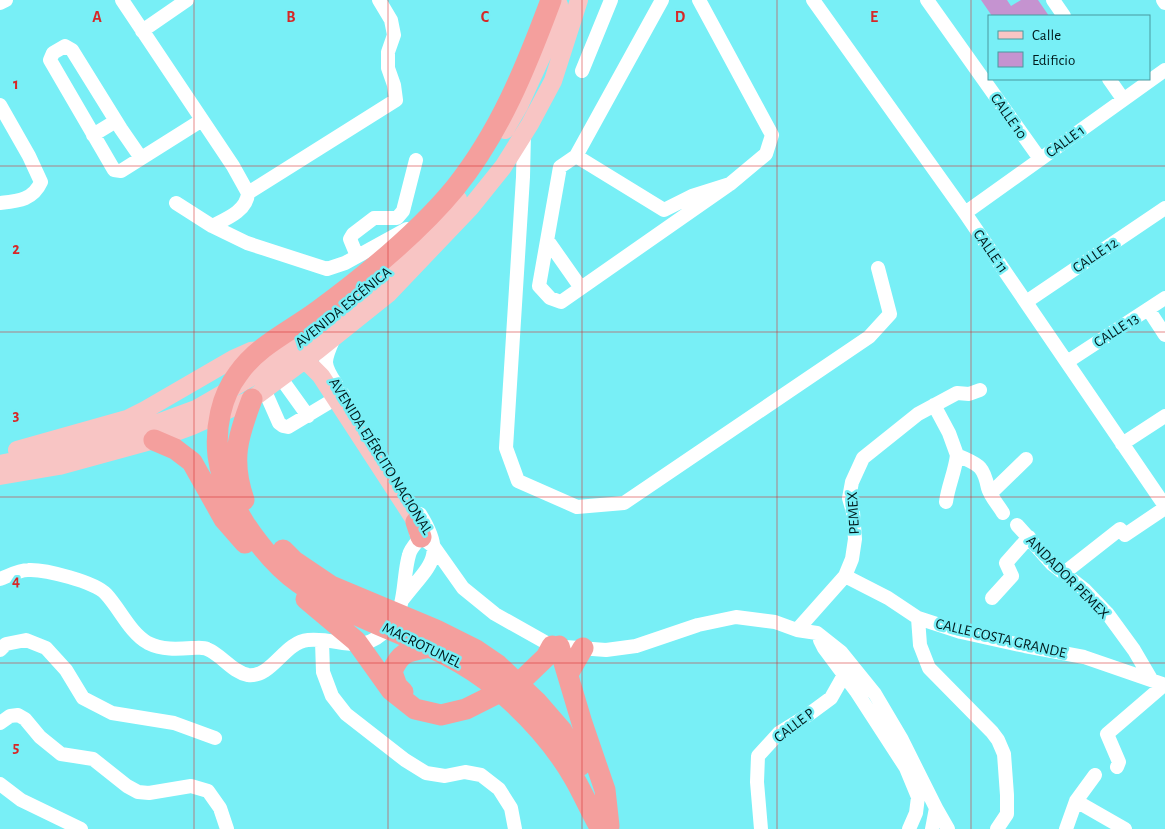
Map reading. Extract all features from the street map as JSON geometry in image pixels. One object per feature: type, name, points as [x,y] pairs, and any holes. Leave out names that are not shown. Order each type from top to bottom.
[{"type":"highway","name":"MACROTUNEL","points":[[551,0],[514,94],[468,170],[452,191],[424,220],[367,272],[336,298],[253,356],[232,382],[222,409],[217,444],[224,480],[238,512],[257,543],[288,580],[320,604],[430,647],[460,662],[496,688],[551,742],[606,828]]},
{"type":"highway","points":[[258,394],[237,444],[237,476],[244,500],[261,528],[294,561],[331,586],[436,630],[476,650],[498,665],[536,701],[562,730],[582,768],[606,828]]},
{"type":"highway","points":[[154,440],[175,449],[192,462],[224,519],[252,552],[288,580]]},
{"type":"highway","points":[[320,604],[356,641],[391,690],[414,709],[441,715],[520,682],[548,648],[568,674],[582,723],[605,790],[606,828]]},
{"type":"highway","points":[[430,647],[409,651],[396,661],[392,672],[397,686],[410,701],[433,707],[463,706]]},
{"type":"highway","points":[[568,674],[583,648]]},
{"type":"main road","name":"AVENIDA ESCÉNICA","points":[[0,464],[60,452],[136,432],[196,409],[255,375],[323,325],[398,263],[434,228],[462,194],[492,152],[519,106],[547,45],[560,0]]},
{"type":"main road","points":[[0,476],[59,466],[154,440],[192,426],[258,394],[334,338],[388,294],[470,208],[503,167],[553,81],[579,0]]},
{"type":"main road","points":[[0,458],[9,452],[127,420],[233,359],[251,351],[274,350],[310,365],[320,376],[420,540]]},
{"type":"street","points":[[0,3],[6,0]]},
{"type":"street","points":[[122,0],[233,166],[248,193],[244,204],[234,216],[212,226]]},
{"type":"street","points":[[142,31],[187,0]]},
{"type":"street","points":[[248,193],[396,100],[394,85],[388,68],[388,52],[394,35],[391,20],[379,0]]},
{"type":"street","points":[[582,71],[611,0]]},
{"type":"street","points":[[662,0],[576,156],[560,167],[539,286],[550,298],[561,302],[730,184],[766,154],[772,136],[700,0]]},
{"type":"street","name":"CALLE 11","points":[[813,0],[1026,302],[1165,507]]},
{"type":"street","name":"CALLE 10","points":[[927,0],[1040,159]]},
{"type":"street","points":[[1053,0],[1063,15]]},
{"type":"street","points":[[141,158],[72,50],[65,46],[53,53],[50,60],[114,170],[120,171],[141,158],[202,120]]},
{"type":"street","name":"CALLE 1","points":[[964,213],[1165,70]]},
{"type":"street","points":[[1110,80],[1123,99]]},
{"type":"street","points":[[0,105],[29,156],[41,182],[37,192],[20,200],[0,203]]},
{"type":"street","points":[[93,135],[116,121]]},
{"type":"street","points":[[524,133],[523,177],[506,448],[518,481],[577,507],[624,503],[868,337],[890,314],[878,268]]},
{"type":"street","points":[[576,156],[664,210],[692,196],[730,184]]},
{"type":"street","points":[[357,256],[350,239],[353,234],[374,218],[397,218],[403,211],[416,160]]},
{"type":"street","points":[[176,203],[212,226],[259,248],[327,269],[345,263],[423,219],[448,198],[462,194]]},
{"type":"street","name":"CALLE 12","points":[[1026,302],[1165,208]]},
{"type":"street","points":[[548,242],[581,288]]},
{"type":"street","name":"CALLE 13","points":[[1067,362],[1165,298]]},
{"type":"street","points":[[1148,309],[1165,335]]},
{"type":"street","name":"AVENIDA EJÉRCITO NACIONAL","points":[[334,338],[325,359],[337,398],[410,528],[463,588],[495,614],[548,648],[606,650],[636,646],[698,625],[736,617],[775,622],[797,630],[817,633]]},
{"type":"street","points":[[286,373],[308,416]]},
{"type":"street","name":"AVENIDA EJÉRCITO NACIONAL","points":[[286,373],[311,375],[337,398]]},
{"type":"street","name":"PEMEX","points":[[797,630],[845,576],[852,559],[855,539],[849,498],[852,482],[864,458],[918,414],[957,393],[968,394],[980,390]]},
{"type":"street","points":[[258,394],[279,423],[288,427],[337,398]]},
{"type":"street","points":[[934,405],[949,433],[957,455],[955,471],[946,502]]},
{"type":"street","points":[[1122,444],[1165,416]]},
{"type":"street","points":[[957,455],[977,464],[985,474],[988,489],[1003,513]]},
{"type":"street","points":[[991,493],[1026,460]]},
{"type":"street","points":[[1064,573],[1120,529],[1125,535],[1165,507]]},
{"type":"street","name":"ANDADOR PEMEX","points":[[1017,525],[1029,536],[1052,564],[1085,590],[1107,613],[1159,685],[1165,704]]},
{"type":"street","points":[[992,598],[1012,576],[1006,563],[1029,536]]},
{"type":"street","points":[[403,599],[430,564],[434,555],[420,540]]},
{"type":"street","points":[[0,580],[26,570],[44,570],[82,581],[104,592],[133,630],[148,642],[166,649],[205,648],[219,655],[233,668],[248,675],[257,674],[269,669],[293,645],[307,640],[350,644],[370,643],[380,636],[391,626],[403,599],[420,540]]},
{"type":"street","name":"CALLE COSTA GRANDE","points":[[845,576],[888,598],[918,618],[961,632],[1084,656],[1159,685]]},
{"type":"street","points":[[918,618],[920,645],[929,668],[992,732],[1004,754],[1007,814],[997,829]]},
{"type":"street","points":[[817,633],[824,648],[856,691],[906,768],[918,796],[916,813],[909,829]]},
{"type":"street","points":[[817,633],[840,652],[875,694],[901,738],[948,829]]},
{"type":"street","points":[[0,650],[6,644],[26,640],[46,648],[66,670],[83,698],[112,713],[174,723],[215,738]]},
{"type":"street","points":[[322,641],[323,672],[332,696],[346,714],[405,760],[426,772],[445,776],[464,772],[481,775],[499,789],[511,808],[515,829]]},
{"type":"street","points":[[844,675],[862,678]]},
{"type":"street","name":"CALLE P","points":[[762,829],[757,782],[758,756],[779,733],[831,698],[844,675]]},
{"type":"street","points":[[1117,766],[1119,762],[1107,734],[1159,685]]},
{"type":"street","points":[[0,723],[10,716],[18,715],[25,718],[40,737],[62,754],[94,759],[127,786],[138,792],[149,794],[191,786],[208,791],[220,808],[227,829]]},
{"type":"street","points":[[1066,829],[1076,801],[1095,775]]},
{"type":"street","points":[[0,784],[21,800],[80,829]]},
{"type":"street","points":[[1076,801],[1126,829]]},
{"type":"street","points":[[932,829],[936,808]]},
{"type":"building","points":[[981,0],[1007,0],[1011,6],[1021,0],[1038,0],[1048,15],[991,15]]}]
